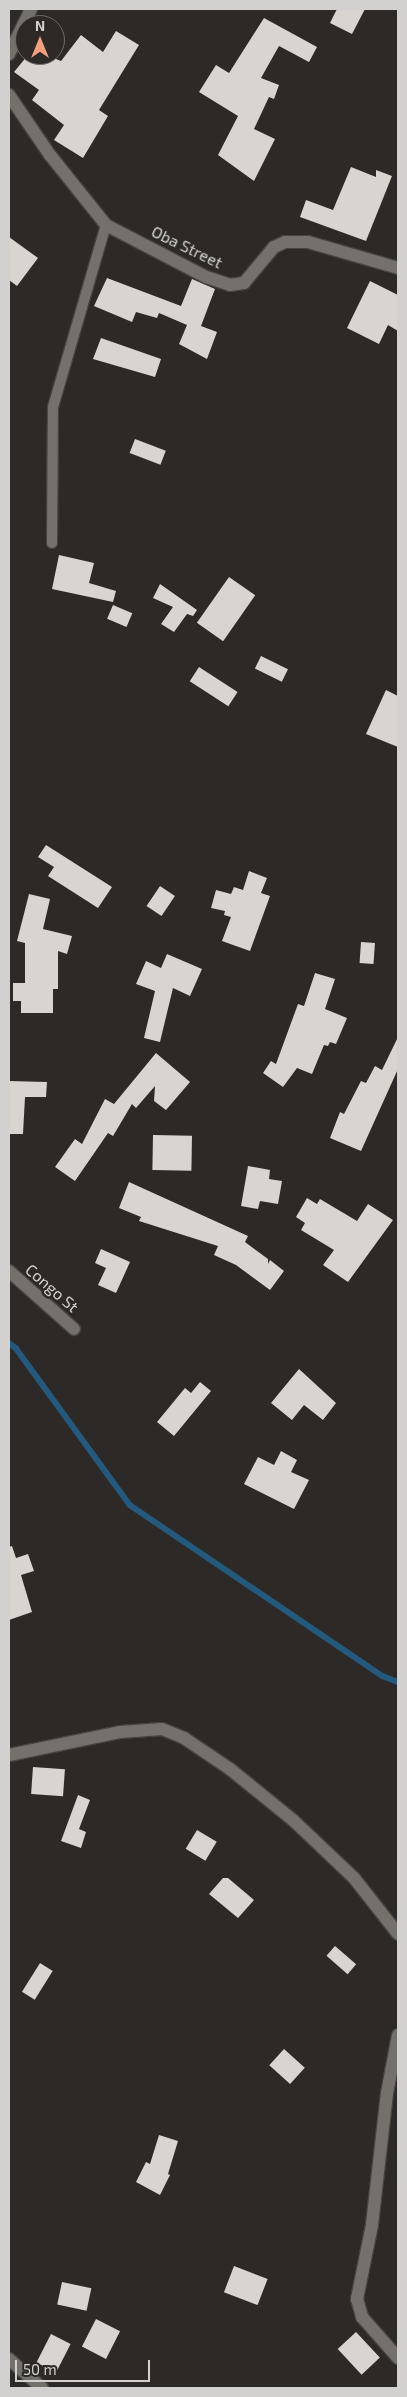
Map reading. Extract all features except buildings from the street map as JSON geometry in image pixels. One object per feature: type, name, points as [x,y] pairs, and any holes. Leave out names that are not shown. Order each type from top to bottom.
[{"type":"street","points":[[9,54],[31,9]]},
{"type":"street","name":"Oba Street","points":[[9,95],[50,155],[106,225],[206,277],[230,285],[244,283],[274,247],[285,242],[308,242],[398,268]]},
{"type":"street","name":"Congo St","points":[[9,1271],[74,1329]]},
{"type":"street","points":[[9,1755],[120,1732],[162,1729],[184,1738],[230,1769],[294,1821],[354,1878],[398,1934]]},
{"type":"street","points":[[398,2035],[384,2111],[372,2224],[357,2299],[362,2317],[398,2358]]},
{"type":"street","points":[[9,2359],[42,2388]]},
{"type":"lane","points":[[52,543],[53,406],[106,225]]},
{"type":"waterway","points":[[9,1343],[16,1348],[130,1505],[383,1676],[398,1682]]}]
